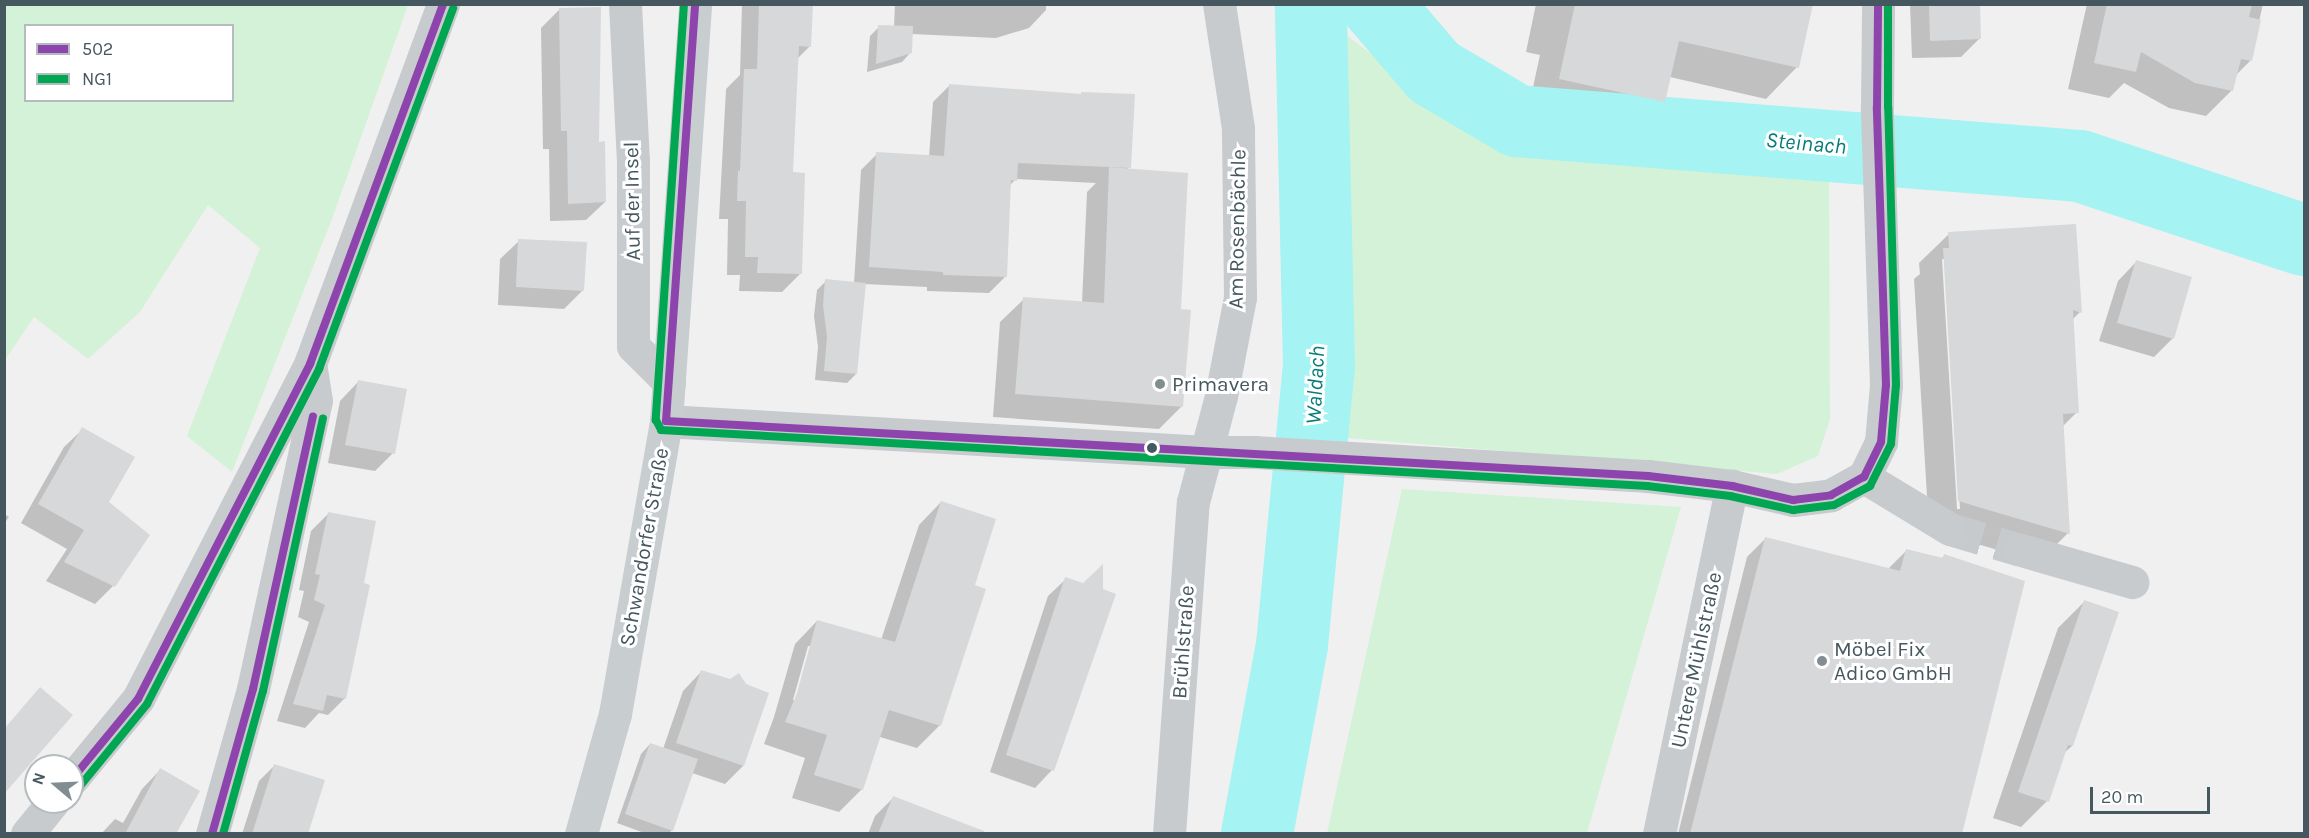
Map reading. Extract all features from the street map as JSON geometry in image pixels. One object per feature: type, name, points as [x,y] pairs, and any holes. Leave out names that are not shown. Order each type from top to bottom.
[{"type":"main road","name":"Schwandorfer Straße","points":[[581,834],[615,714],[666,421],[695,4]]},
{"type":"street","points":[[84,764],[138,699],[310,364],[443,4]]},
{"type":"street","name":"Auf der Insel","points":[[625,4],[633,161],[633,346],[669,382]]},
{"type":"street","name":"Am Rosenbächle","points":[[1206,452],[1221,396],[1240,297],[1238,128],[1219,4]]},
{"type":"street","points":[[666,421],[1206,452],[1254,452],[1365,458],[1648,476],[1732,486],[1793,500],[1831,495],[1864,477],[1881,442],[1886,385],[1877,107],[1878,4]]},
{"type":"street","points":[[212,834],[254,689],[316,401],[310,364]]},
{"type":"street","name":"Brühlstraße","points":[[1169,834],[1193,502],[1206,452]]},
{"type":"street","points":[[1864,477],[1950,529]]},
{"type":"street","name":"Untere Mühlstraße","points":[[1659,834],[1732,486]]},
{"type":"street","points":[[2021,550],[2132,582]]},
{"type":"street","points":[[27,834],[43,814]]},
{"type":"green space","points":[[5,4],[408,5],[332,219],[232,472],[187,436],[260,248],[208,205],[140,312],[88,359],[34,317],[5,360]]},
{"type":"green space","points":[[1316,12],[1502,153],[1829,174],[1830,419],[1818,456],[1777,474],[1336,437]]},
{"type":"green space","points":[[1402,489],[1681,507],[1587,833],[1327,833]]},
{"type":"building","points":[[759,4],[813,4],[811,47],[799,46],[793,172],[805,173],[802,274],[757,273],[758,257],[745,257],[746,201],[737,201],[738,171],[740,171],[744,69],[757,69]]},
{"type":"building","points":[[1575,4],[1813,4],[1799,68],[1679,41],[1665,102],[1559,79]]},
{"type":"building","points":[[1929,4],[1980,4],[1981,39],[1930,41]]},
{"type":"building","points":[[2107,4],[2252,4],[2249,17],[2261,20],[2252,61],[2241,59],[2233,91],[2195,83],[2141,52],[2136,72],[2094,63]]},
{"type":"building","points":[[601,7],[599,142],[605,141],[606,202],[568,204],[567,131],[561,131],[559,8]]},
{"type":"building","points":[[878,25],[913,26],[912,53],[876,64]]},
{"type":"building","points":[[949,84],[1081,94],[1081,92],[1135,94],[1131,168],[1018,163],[1017,181],[1011,180],[1007,277],[943,275],[943,272],[869,267],[876,152],[944,156]]},
{"type":"building","points":[[1109,167],[1188,173],[1181,309],[1191,310],[1183,407],[1015,394],[1023,297],[1104,303]]},
{"type":"building","points":[[2076,224],[2082,313],[2073,310],[2079,413],[2063,414],[2070,534],[1958,501],[1943,248],[1949,248],[1948,232]]},
{"type":"building","points":[[518,239],[587,242],[584,291],[516,287]]},
{"type":"building","points":[[2136,260],[2192,277],[2174,339],[2117,323]]},
{"type":"building","points":[[825,279],[866,283],[857,374],[824,371],[827,337],[823,305]]},
{"type":"building","points":[[358,380],[407,389],[395,454],[345,445]]},
{"type":"building","points":[[82,427],[135,457],[109,502],[150,535],[115,587],[64,562],[84,530],[38,504]]},
{"type":"building","points":[[941,501],[996,519],[975,585],[986,589],[941,726],[889,710],[863,790],[814,775],[827,735],[785,722],[797,693],[817,620],[895,642]]},
{"type":"building","points":[[328,512],[376,521],[364,583],[370,585],[346,699],[327,695],[323,711],[293,704],[325,605],[314,600],[320,575],[315,574]]},
{"type":"building","points":[[1765,537],[1900,571],[1906,549],[1943,558],[1944,554],[2025,581],[1962,834],[1690,834]]},
{"type":"building","points":[[1103,564],[1103,589],[1116,594],[1054,771],[1006,755],[1065,577],[1083,583]]},
{"type":"building","points":[[2084,600],[2119,612],[2073,746],[2068,745],[2049,802],[2018,792]]},
{"type":"building","points":[[701,670],[730,679],[739,673],[746,684],[769,693],[744,766],[676,743]]},
{"type":"building","points":[[40,687],[73,715],[39,754],[24,754],[24,771],[4,794],[4,729]]},
{"type":"building","points":[[650,743],[698,759],[673,831],[625,814]]},
{"type":"building","points":[[274,764],[325,780],[308,834],[252,834]]},
{"type":"building","points":[[160,768],[200,791],[176,834],[125,834]]},
{"type":"building","points":[[893,796],[984,831],[984,834],[878,834]]},
{"type":"waterway","name":"Waldach","points":[[1257,834],[1292,645],[1319,367],[1311,4]]},
{"type":"waterway","name":"Steinach","points":[[1376,4],[1434,72],[1517,121],[2080,166],[2304,240]]},
{"type":"tunnel","points":[[1950,529],[2021,550]]},
{"type":"transit line","name":"502","points":[[84,764],[138,699],[310,364],[443,4]]},
{"type":"transit line","name":"NG1","points":[[684,4],[656,420],[661,430],[1647,486],[1730,496],[1793,510],[1834,505],[1870,486],[1891,444],[1896,385],[1888,107],[1888,4]]},
{"type":"transit line","name":"502","points":[[666,421],[695,4]]},
{"type":"transit line","name":"502","points":[[666,421],[1648,476],[1732,486],[1793,500],[1831,495],[1864,477],[1881,442],[1886,385],[1877,107],[1878,4]]},
{"type":"transit line","name":"NG1","points":[[84,781],[147,704],[319,369],[453,8]]},
{"type":"transit line","name":"502","points":[[212,834],[253,689],[313,417]]},
{"type":"transit line","name":"NG1","points":[[223,834],[263,691],[323,419]]},
{"type":"place","name":"Primavera","points":[[1160,384]]},
{"type":"place","name":"Möbel Fix Adico GmbH","points":[[1822,661]]}]
